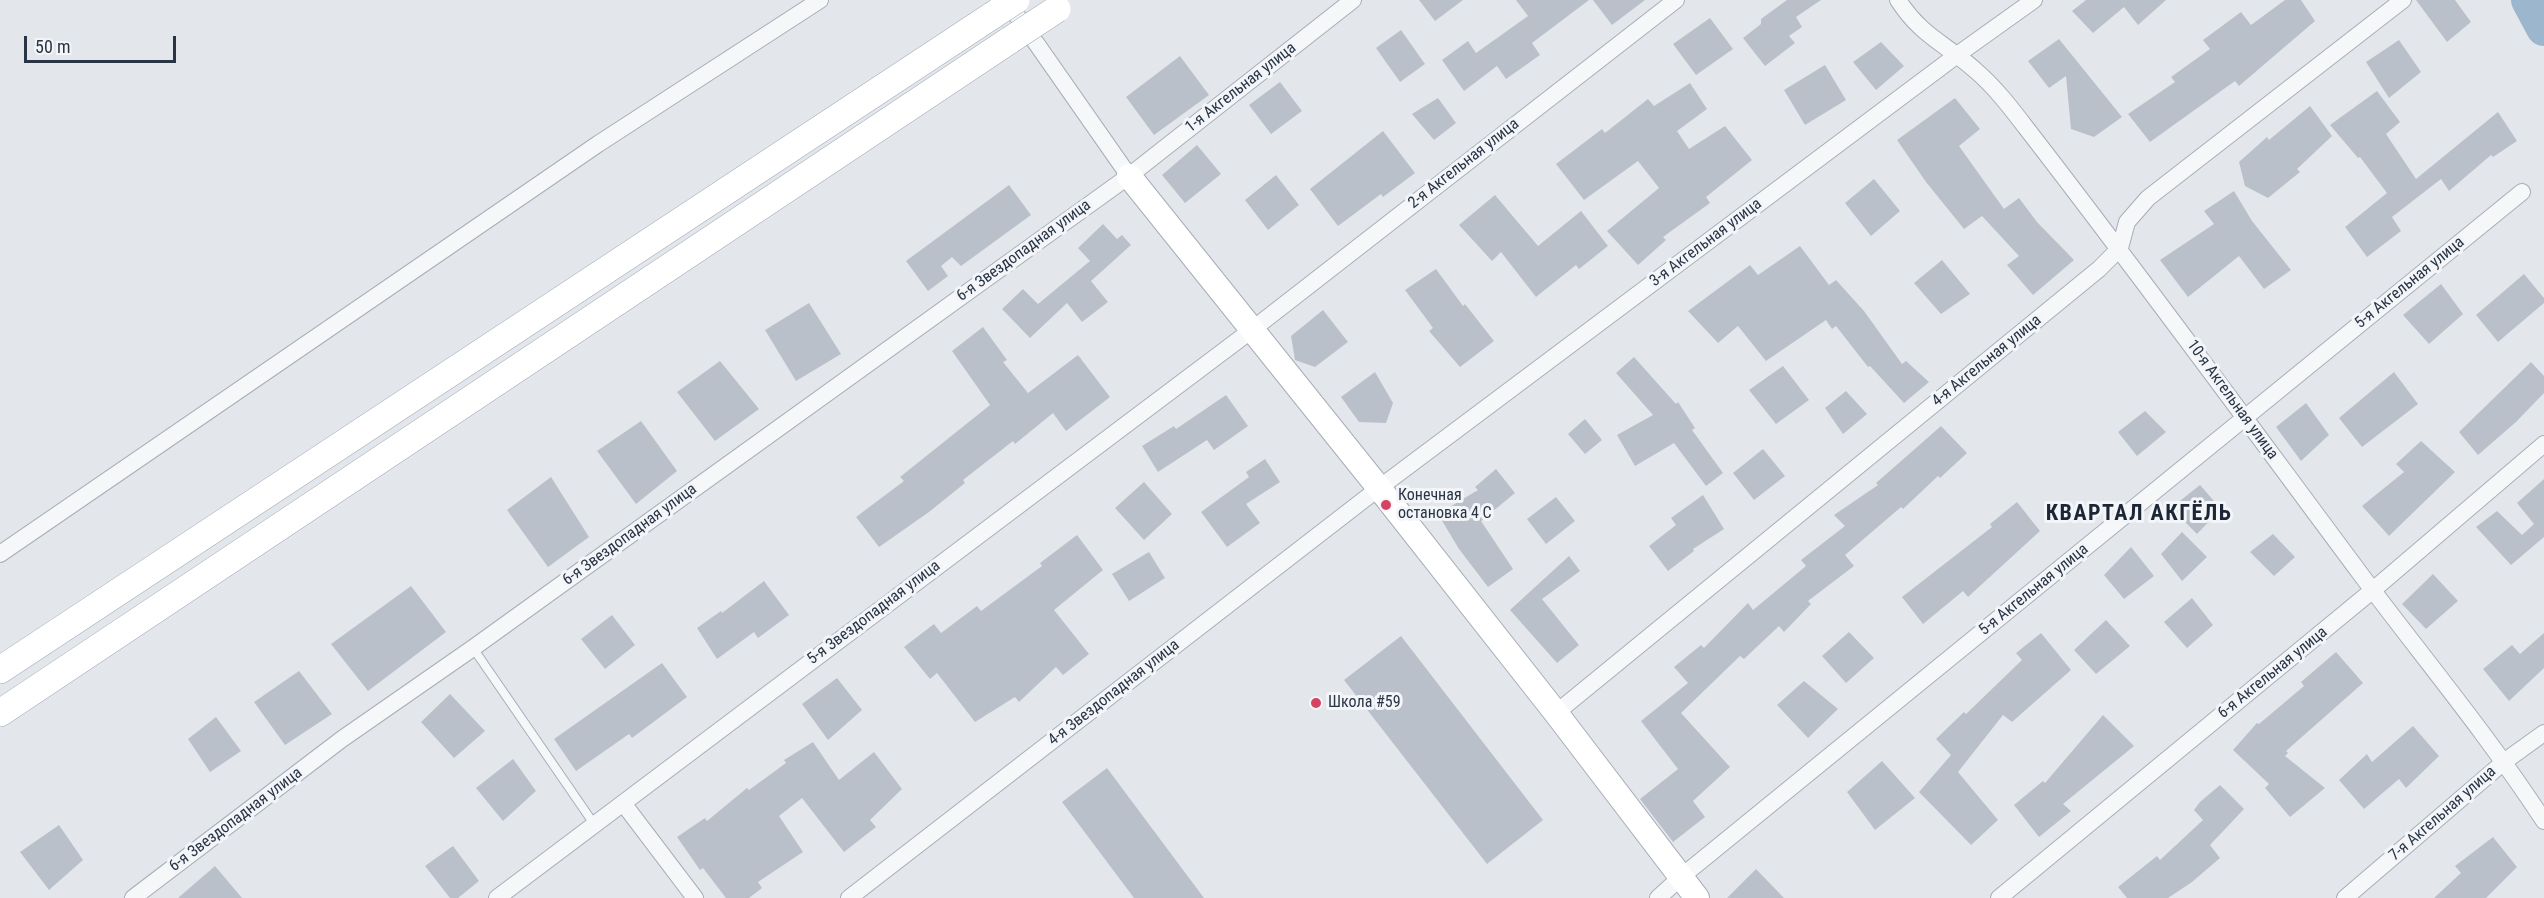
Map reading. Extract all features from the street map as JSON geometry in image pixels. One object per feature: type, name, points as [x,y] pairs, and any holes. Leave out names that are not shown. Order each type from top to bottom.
[{"type":"main road","points":[[0,670],[1000,8],[1016,0]]},
{"type":"main road","points":[[0,713],[1064,5]]},
{"type":"street","points":[[0,554],[598,144],[820,0]]},
{"type":"street","name":"1-я Акгельная улица","points":[[1129,176],[1353,0]]},
{"type":"street","name":"2-я Акгельная улица","points":[[1252,329],[1676,0]]},
{"type":"street","name":"10-я Акгельная улица","points":[[1898,0],[1911,19],[1931,38],[1957,55],[1998,91],[2120,248],[2373,590],[2505,761],[2544,821]]},
{"type":"street","name":"3-я Акгельная улица","points":[[1379,488],[1957,55],[2034,0]]},
{"type":"street","name":"4-я Акгельная улица","points":[[1556,712],[2072,293],[2120,248],[2127,222],[2148,198],[2403,0]]},
{"type":"street","points":[[1000,8],[1129,176],[1556,712],[1697,898]]},
{"type":"street","name":"6-я Звездопадная улица","points":[[134,898],[342,740],[1129,176]]},
{"type":"street","name":"5-я Акгельная улица","points":[[1658,898],[2522,192]]},
{"type":"street","name":"5-я Звездопадная улица","points":[[497,898],[1252,329]]},
{"type":"street","name":"6-я Акгельная улица","points":[[1999,898],[2373,590],[2544,444]]},
{"type":"street","name":"4-я Звездопадная улица","points":[[849,898],[1379,488]]},
{"type":"street","name":"7-я Акгельная улица","points":[[2345,898],[2505,761],[2544,733]]},
{"type":"street","points":[[623,803],[695,898]]},
{"type":"lane","points":[[473,648],[594,825]]},
{"type":"building","points":[[1419,0],[1463,0],[1435,21]]},
{"type":"building","points":[[1516,0],[1589,0],[1532,43],[1540,55],[1506,79],[1497,66],[1464,91],[1442,60],[1468,41],[1476,53],[1528,16]]},
{"type":"building","points":[[1593,0],[1645,0],[1612,25]]},
{"type":"building","points":[[1787,0],[1821,0],[1796,17],[1802,27],[1789,36],[1795,43],[1765,66],[1743,38],[1761,24],[1761,19]]},
{"type":"building","points":[[2086,0],[2166,0],[2138,25],[2124,7],[2093,33],[2072,11]]},
{"type":"building","points":[[2285,0],[2301,0],[2315,21],[2239,86],[2235,81],[2150,142],[2128,114],[2175,82],[2171,77],[2210,49],[2203,40],[2241,12],[2251,25]]},
{"type":"building","points":[[2416,0],[2455,0],[2471,22],[2447,42]]},
{"type":"building","points":[[1710,18],[1733,49],[1696,75],[1673,44]]},
{"type":"building","points":[[1401,30],[1425,64],[1400,82],[1376,48]]},
{"type":"building","points":[[2059,39],[2122,117],[2094,137],[2071,129],[2066,76],[2049,88],[2028,61]]},
{"type":"building","points":[[2399,40],[2421,72],[2389,98],[2366,62]]},
{"type":"building","points":[[1881,42],[1904,66],[1876,90],[1853,62]]},
{"type":"building","points":[[1180,56],[1209,95],[1154,135],[1126,97]]},
{"type":"building","points":[[1825,65],[1846,100],[1805,125],[1784,90]]},
{"type":"building","points":[[1280,82],[1302,111],[1271,134],[1249,105]]},
{"type":"building","points":[[1690,83],[1707,109],[1677,131],[1689,149],[1725,126],[1752,160],[1706,197],[1710,203],[1663,237],[1666,240],[1638,265],[1607,231],[1659,188],[1638,161],[1584,200],[1556,164],[1602,129],[1605,133],[1648,99],[1654,106]]},
{"type":"building","points":[[2377,91],[2400,122],[2386,134],[2416,179],[2498,112],[2517,141],[2493,157],[2491,155],[2449,191],[2441,179],[2392,217],[2401,231],[2367,257],[2345,227],[2387,193],[2360,157],[2358,158],[2330,125]]},
{"type":"building","points":[[1438,98],[1456,123],[1434,140],[1412,114]]},
{"type":"building","points":[[1955,98],[1980,129],[1959,146],[2004,209],[2019,198],[2037,222],[2074,260],[2033,295],[2007,265],[2019,256],[1982,216],[1964,229],[1926,182],[1897,140]]},
{"type":"building","points":[[2310,106],[2332,136],[2297,169],[2300,172],[2268,198],[2245,186],[2239,162],[2267,137],[2269,140]]},
{"type":"building","points":[[1383,131],[1415,173],[1383,197],[1381,194],[1338,226],[1310,189]]},
{"type":"building","points":[[1197,145],[1221,174],[1185,203],[1162,175]]},
{"type":"building","points":[[1276,175],[1299,205],[1268,230],[1245,200]]},
{"type":"building","points":[[1874,179],[1900,211],[1871,236],[1845,203]]},
{"type":"building","points":[[1009,185],[1031,215],[961,266],[952,257],[941,266],[948,276],[928,291],[906,261]]},
{"type":"building","points":[[2234,191],[2252,221],[2291,270],[2264,289],[2239,256],[2188,297],[2160,260],[2214,224],[2204,211]]},
{"type":"building","points":[[1495,195],[1538,246],[1581,211],[1608,246],[1579,269],[1576,265],[1536,297],[1501,252],[1492,261],[1459,225]]},
{"type":"building","points":[[1103,224],[1117,239],[1122,235],[1131,245],[1091,281],[1108,302],[1082,322],[1067,303],[1030,338],[1002,309],[1023,289],[1038,304],[1090,261],[1078,248]]},
{"type":"building","points":[[1800,246],[1829,285],[1836,280],[1864,311],[1902,364],[1906,361],[1929,382],[1904,403],[1870,366],[1868,367],[1836,326],[1832,329],[1826,320],[1766,361],[1738,326],[1718,343],[1688,311],[1750,265],[1758,275]]},
{"type":"building","points":[[1942,260],[1970,294],[1941,314],[1914,283]]},
{"type":"building","points":[[1436,269],[1463,306],[1465,304],[1494,341],[1460,367],[1429,331],[1433,328],[1405,290]]},
{"type":"building","points":[[2524,274],[2544,298],[2544,303],[2498,342],[2476,315]]},
{"type":"building","points":[[2441,284],[2463,314],[2429,344],[2403,315]]},
{"type":"building","points":[[809,303],[841,354],[796,381],[765,330]]},
{"type":"building","points":[[1323,310],[1348,342],[1315,367],[1295,360],[1291,336]]},
{"type":"building","points":[[983,327],[1007,360],[1003,362],[1028,393],[1078,355],[1110,397],[1066,431],[1053,413],[1015,444],[1013,441],[963,480],[965,483],[929,512],[879,547],[856,517],[904,481],[900,477],[990,405],[952,351]]},
{"type":"building","points":[[1634,357],[1676,404],[1678,402],[1695,428],[1692,430],[1723,473],[1706,486],[1674,443],[1635,466],[1617,435],[1653,415],[1616,373]]},
{"type":"building","points":[[720,361],[759,409],[715,441],[677,392]]},
{"type":"building","points":[[2531,362],[2544,376],[2544,393],[2516,422],[2478,455],[2459,432]]},
{"type":"building","points":[[1783,366],[1809,400],[1776,424],[1749,390]]},
{"type":"building","points":[[1375,372],[1393,403],[1386,423],[1359,422],[1341,397]]},
{"type":"building","points":[[2394,372],[2418,404],[2362,447],[2339,418]]},
{"type":"building","points":[[1846,391],[1867,414],[1843,434],[1825,408]]},
{"type":"building","points":[[1226,395],[1248,426],[1214,450],[1207,440],[1158,472],[1142,446],[1174,426],[1176,429]]},
{"type":"building","points":[[2306,403],[2329,435],[2301,461],[2276,427]]},
{"type":"building","points":[[2145,411],[2166,432],[2137,456],[2118,432]]},
{"type":"building","points":[[1585,419],[1602,440],[1585,454],[1568,434]]},
{"type":"building","points":[[641,421],[677,471],[636,504],[597,451]]},
{"type":"building","points":[[1941,426],[1967,453],[1903,509],[1901,507],[1845,555],[1854,566],[1808,601],[1811,604],[1784,632],[1779,626],[1744,659],[1740,656],[1681,713],[1730,767],[1693,801],[1705,817],[1673,842],[1640,799],[1678,769],[1641,721],[1688,683],[1674,667],[1701,645],[1704,648],[1748,603],[1753,610],[1806,566],[1801,560],[1845,526],[1834,515],[1878,485],[1876,483]]},
{"type":"building","points":[[2421,441],[2455,472],[2389,536],[2362,506],[2404,472],[2396,464]]},
{"type":"building","points":[[1763,449],[1785,476],[1754,500],[1733,473]]},
{"type":"building","points":[[1265,459],[1280,482],[1246,504],[1260,523],[1227,547],[1201,512],[1249,477],[1246,472]]},
{"type":"building","points":[[1496,469],[1515,493],[1481,521],[1513,569],[1488,587],[1459,549],[1438,514],[1478,490],[1475,487]]},
{"type":"building","points":[[551,477],[589,537],[548,567],[507,510]]},
{"type":"building","points":[[2544,479],[2544,537],[2511,565],[2476,527],[2497,511],[2522,535],[2534,524],[2517,503]]},
{"type":"building","points":[[1144,482],[1172,514],[1144,540],[1115,508]]},
{"type":"building","points":[[2200,485],[2221,509],[2197,534],[2171,508]]},
{"type":"building","points":[[1703,495],[1724,529],[1693,549],[1694,551],[1668,571],[1649,546],[1676,525],[1671,518]]},
{"type":"building","points":[[1556,497],[1575,521],[1546,544],[1527,519]]},
{"type":"building","points":[[2017,502],[2040,531],[1968,597],[1963,591],[1923,624],[1902,597],[1992,527],[1990,524]]},
{"type":"building","points":[[2182,532],[2207,557],[2182,581],[2161,554]]},
{"type":"building","points":[[2273,534],[2295,557],[2274,576],[2250,552]]},
{"type":"building","points":[[1077,535],[1103,570],[1054,610],[1089,654],[1063,675],[1056,667],[1019,702],[1015,697],[975,722],[937,673],[930,679],[904,647],[934,624],[941,633],[977,606],[981,611],[1042,566],[1040,563]]},
{"type":"building","points":[[2131,547],[2154,576],[2124,599],[2104,575]]},
{"type":"building","points":[[1149,552],[1165,578],[1129,601],[1112,574]]},
{"type":"building","points":[[1569,556],[1580,571],[1542,599],[1579,645],[1557,663],[1510,610]]},
{"type":"building","points":[[2433,574],[2458,601],[2426,629],[2402,604]]},
{"type":"building","points":[[764,581],[789,615],[758,638],[754,632],[717,659],[697,628],[721,611],[722,613]]},
{"type":"building","points":[[411,586],[446,632],[368,691],[331,644]]},
{"type":"building","points":[[2192,598],[2213,625],[2187,648],[2164,622]]},
{"type":"building","points":[[612,615],[635,645],[605,669],[581,639]]},
{"type":"building","points":[[2106,620],[2130,646],[2096,674],[2074,650]]},
{"type":"building","points":[[1849,632],[1874,658],[1846,683],[1822,656]]},
{"type":"building","points":[[2041,633],[2071,670],[2012,722],[2003,715],[1958,772],[1998,820],[1971,845],[1919,792],[1951,755],[1936,739],[1964,712],[1966,714],[2022,660],[2016,653]]},
{"type":"building","points":[[2544,633],[2544,668],[2509,701],[2483,669],[2512,645],[2520,654]]},
{"type":"building","points":[[1401,636],[1543,820],[1487,864],[1344,680]]},
{"type":"building","points":[[2336,652],[2363,683],[2286,751],[2288,753],[2285,756],[2325,788],[2290,817],[2265,788],[2269,784],[2233,750],[2257,723],[2259,724],[2304,686],[2301,682]]},
{"type":"building","points":[[662,663],[687,697],[632,738],[629,734],[576,771],[554,739]]},
{"type":"building","points":[[299,671],[332,714],[285,745],[254,702]]},
{"type":"building","points":[[837,678],[862,710],[828,740],[802,704]]},
{"type":"building","points":[[1804,681],[1838,709],[1808,738],[1777,705]]},
{"type":"building","points":[[450,694],[485,731],[454,758],[421,722]]},
{"type":"building","points":[[2103,715],[2134,746],[2063,804],[2071,811],[2039,837],[2014,805],[2043,781],[2045,783]]},
{"type":"building","points":[[216,717],[241,751],[210,772],[188,739]]},
{"type":"building","points":[[2413,726],[2439,756],[2406,788],[2399,779],[2364,809],[2339,780],[2367,754],[2372,762]]},
{"type":"building","points":[[813,742],[839,780],[874,752],[902,789],[870,820],[876,827],[844,852],[802,798],[779,816],[803,852],[758,882],[762,888],[749,898],[726,898],[703,868],[700,870],[677,837],[705,818],[707,821],[747,788],[749,790],[786,763],[784,760]]},
{"type":"building","points":[[513,759],[536,791],[503,821],[476,788]]},
{"type":"building","points":[[1882,761],[1915,798],[1875,830],[1847,792]]},
{"type":"building","points":[[1107,768],[1204,898],[1134,898],[1062,802]]},
{"type":"building","points":[[2220,785],[2244,809],[2210,845],[2220,858],[2192,882],[2168,898],[2127,898],[2118,887],[2157,856],[2160,860],[2203,820],[2194,810]]},
{"type":"building","points":[[59,825],[83,860],[49,890],[20,852]]},
{"type":"building","points":[[2493,837],[2517,867],[2486,898],[2434,898],[2461,873],[2455,866]]},
{"type":"building","points":[[453,846],[479,881],[458,898],[450,898],[425,866]]},
{"type":"building","points":[[215,866],[242,898],[178,898]]},
{"type":"building","points":[[1756,869],[1784,898],[1727,898]]},
{"type":"waterway","points":[[2529,0],[2544,28]]},
{"type":"place","name":"Конечная остановка 4 С","points":[[1386,505]]},
{"type":"place","name":"Школа #59","points":[[1316,703]]},
{"type":"district","name":"КВАРТАЛ АКГЁЛЬ","points":[[2139,514]]}]
